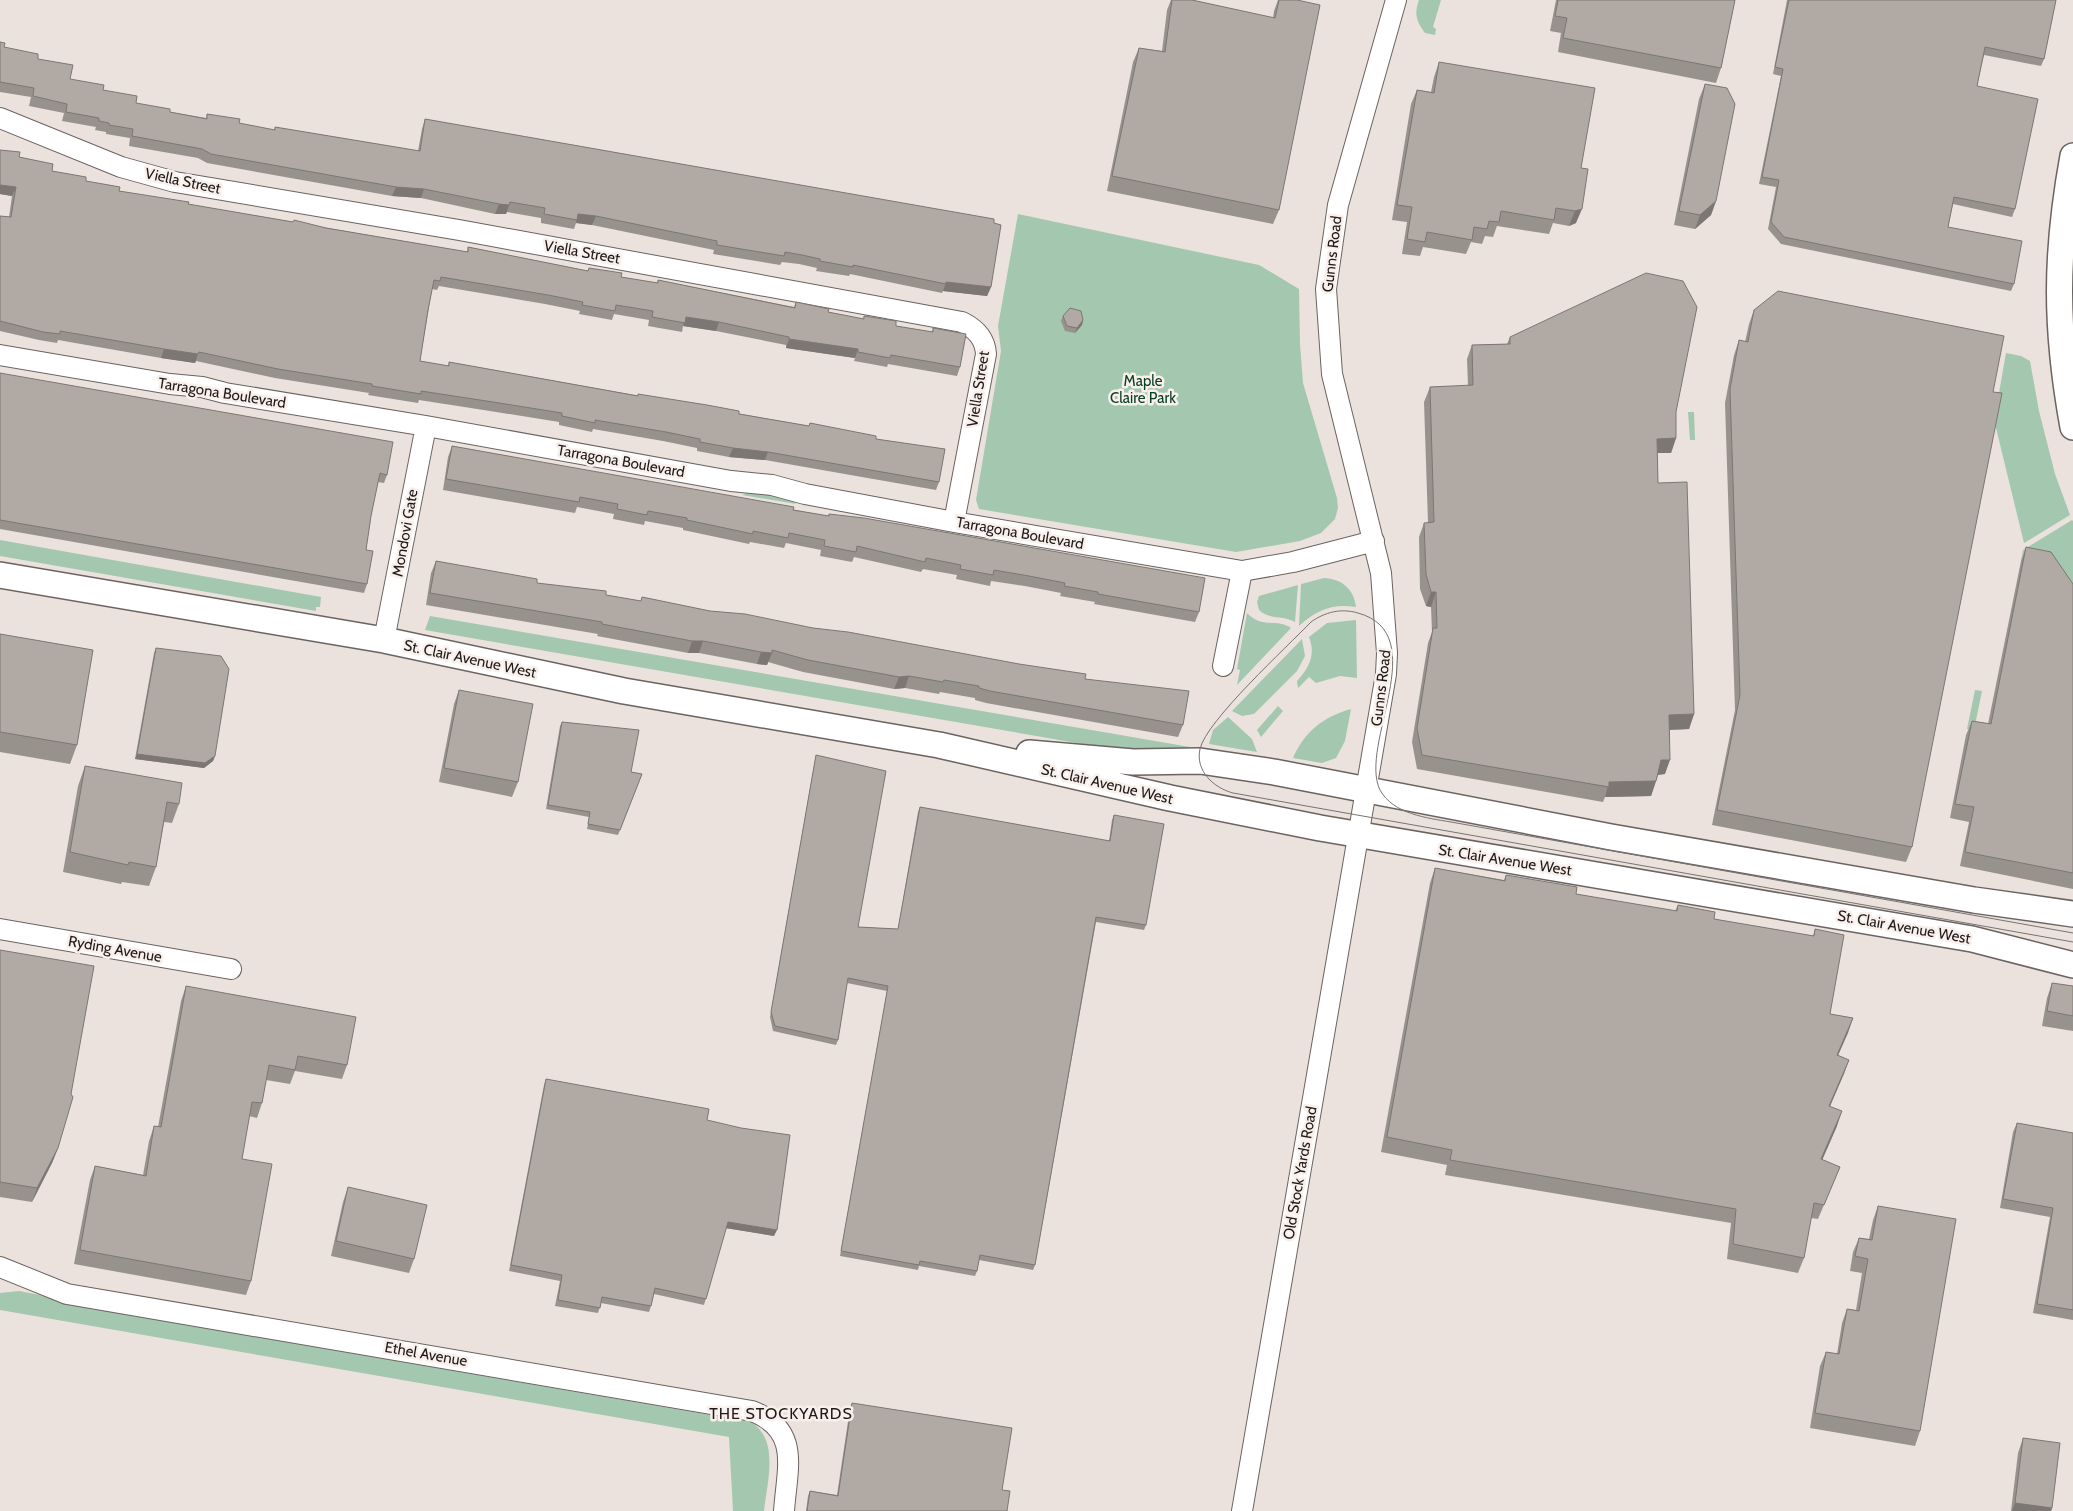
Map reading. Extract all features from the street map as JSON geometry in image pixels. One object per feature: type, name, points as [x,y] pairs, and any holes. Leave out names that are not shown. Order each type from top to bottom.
[{"type":"main road","points":[[2073,156],[2060,248],[2066,330],[2063,371],[2073,427]]},
{"type":"main road","name":"St. Clair Avenue West","points":[[0,575],[384,640],[624,691],[939,745],[1170,798],[1359,835],[1963,937],[2073,965]]},
{"type":"main road","name":"St. Clair Avenue West","points":[[939,745],[1133,762],[1200,761],[1274,772],[1611,837],[1965,899],[2073,914]]},
{"type":"street","name":"Gunns Road","points":[[1359,835],[1382,704],[1387,653],[1381,573],[1332,374],[1326,289],[1338,205],[1396,0]]},
{"type":"street","name":"Viella Street","points":[[0,118],[121,167],[175,182],[449,228],[962,322],[978,333],[984,343],[986,354],[954,522]]},
{"type":"street","name":"Tarragona Boulevard","points":[[0,355],[170,384],[202,387],[225,393],[426,426],[731,481],[772,485],[805,494],[954,522],[1242,571]]},
{"type":"street","name":"Mondovi Gate","points":[[384,640],[426,426]]},
{"type":"street","points":[[1224,666],[1242,571],[1292,562],[1374,541]]},
{"type":"street","name":"Old Stock Yards Road","points":[[1242,1511],[1359,835]]},
{"type":"street","name":"Ryding Avenue","points":[[0,929],[231,969]]},
{"type":"street","name":"Ethel Avenue","points":[[0,1266],[67,1294],[752,1411],[768,1417],[779,1428],[787,1441],[788,1459],[784,1511]]},
{"type":"green space","points":[[1419,0],[1441,0],[1433,27],[1436,29],[1435,35],[1425,33],[1418,21],[1416,13]]},
{"type":"green space","name":"Maple Claire Park","points":[[1018,214],[1259,265],[1299,289],[1303,383],[1337,498],[1338,508],[1335,519],[1321,533],[1300,541],[1236,552],[979,509],[976,500],[1001,351],[998,326]]},
{"type":"green space","points":[[2006,353],[2021,356],[2030,361],[2039,411],[2055,474],[2070,515],[2024,543],[1996,428],[1993,427]]},
{"type":"green space","points":[[1688,412],[1694,412],[1695,440],[1690,440]]},
{"type":"green space","points":[[753,491],[785,494],[796,504],[742,495]]},
{"type":"green space","points":[[2072,520],[2073,606],[2021,561],[2023,550]]},
{"type":"green space","points":[[0,540],[321,597],[320,607],[316,607],[316,611],[0,556]]},
{"type":"green space","points":[[1324,578],[1336,580],[1346,586],[1353,595],[1356,607],[1340,606],[1325,609],[1299,626],[1301,584]]},
{"type":"green space","points":[[1298,585],[1295,622],[1267,615],[1259,610],[1257,602],[1259,596]]},
{"type":"green space","points":[[1247,613],[1258,621],[1286,625],[1291,628],[1237,685],[1240,670],[1237,669]]},
{"type":"green space","points":[[430,616],[1190,747],[1190,751],[1122,750],[1088,745],[425,630]]},
{"type":"green space","points":[[1356,620],[1357,678],[1340,676],[1316,683],[1309,677],[1298,688],[1297,681],[1310,661],[1312,650],[1309,637],[1327,623]]},
{"type":"green space","points":[[1302,639],[1305,656],[1297,671],[1254,714],[1242,716],[1232,711]]},
{"type":"green space","points":[[1975,690],[1982,691],[1974,730],[1967,729]]},
{"type":"green space","points":[[1278,706],[1283,711],[1261,737],[1257,730]]},
{"type":"green space","points":[[1351,709],[1345,741],[1336,758],[1322,763],[1293,758],[1303,740],[1316,726],[1332,716]]},
{"type":"green space","points":[[1228,717],[1252,739],[1257,752],[1209,744],[1213,730]]},
{"type":"green space","points":[[19,1291],[269,1339],[751,1422],[766,1439],[769,1450],[769,1475],[764,1511],[733,1511],[729,1437],[0,1310],[0,1293]]},
{"type":"building","points":[[1172,0],[1192,0],[1275,18],[1279,0],[1297,0],[1320,5],[1279,210],[1112,176],[1139,48],[1165,52]]},
{"type":"building","points":[[1558,0],[1735,0],[1721,68],[1563,38],[1567,18],[1555,16]]},
{"type":"building","points":[[1789,0],[2056,0],[2044,59],[1985,47],[1977,86],[2038,99],[2015,209],[1954,197],[1948,227],[2022,241],[2014,284],[1784,237],[1771,222],[1779,180],[1762,177],[1783,69],[1775,67]]},
{"type":"building","points":[[0,42],[5,43],[4,47],[38,54],[38,59],[73,65],[70,79],[104,85],[103,90],[137,96],[136,103],[170,109],[170,112],[207,119],[207,114],[240,119],[239,123],[275,130],[275,127],[420,151],[425,119],[994,219],[994,223],[1001,225],[991,287],[946,282],[946,284],[853,265],[853,267],[820,261],[820,259],[785,252],[784,256],[717,245],[717,241],[596,216],[578,214],[577,220],[544,214],[545,208],[510,202],[509,205],[499,204],[424,189],[396,187],[211,154],[202,149],[132,136],[133,129],[109,125],[109,123],[99,121],[99,118],[66,112],[67,104],[33,96],[34,88],[0,82]]},
{"type":"building","points":[[1439,62],[1595,88],[1581,168],[1588,169],[1582,209],[1575,211],[1556,208],[1554,220],[1501,211],[1499,222],[1489,221],[1487,229],[1474,227],[1472,240],[1427,232],[1425,242],[1407,239],[1412,207],[1397,205],[1417,90],[1434,93]]},
{"type":"building","points":[[1705,84],[1727,88],[1735,104],[1716,201],[1700,215],[1679,211]]},
{"type":"building","points":[[0,150],[20,152],[19,157],[53,164],[52,171],[86,177],[86,181],[120,187],[119,191],[293,222],[294,220],[326,228],[468,252],[468,247],[588,271],[589,268],[622,273],[621,277],[658,283],[658,280],[795,308],[796,302],[829,309],[828,312],[864,319],[864,316],[896,321],[896,326],[933,332],[933,328],[966,334],[960,367],[891,355],[890,358],[858,352],[858,349],[789,339],[789,337],[719,322],[686,317],[685,323],[652,317],[653,311],[616,305],[615,311],[582,305],[583,302],[548,295],[441,277],[440,281],[434,280],[428,310],[420,361],[449,366],[449,362],[638,396],[638,394],[707,405],[739,411],[739,414],[809,426],[810,423],[876,436],[876,439],[945,449],[939,482],[700,442],[700,439],[666,432],[595,420],[595,423],[562,416],[562,413],[421,391],[421,394],[372,386],[372,384],[278,369],[199,352],[198,354],[164,349],[60,331],[60,334],[43,332],[0,321],[0,216],[11,217],[16,187],[0,185]]},
{"type":"building","points":[[1646,273],[1683,281],[1697,307],[1676,412],[1676,438],[1657,439],[1658,483],[1687,482],[1694,714],[1669,715],[1670,760],[1661,760],[1656,781],[1609,782],[1609,787],[1422,755],[1417,728],[1433,628],[1437,628],[1436,592],[1431,592],[1426,574],[1424,523],[1434,522],[1430,387],[1473,385],[1472,345],[1510,344],[1510,337]]},
{"type":"building","points":[[1778,291],[2004,336],[1993,392],[2002,393],[1912,847],[1717,810],[1740,695],[1730,389],[1739,340],[1748,342],[1754,310]]},
{"type":"building","points":[[1070,308],[1081,311],[1083,320],[1077,328],[1067,326],[1063,316]]},
{"type":"building","points":[[0,373],[393,442],[387,475],[380,473],[371,516],[366,550],[373,551],[367,584],[0,520]]},
{"type":"building","points":[[452,446],[794,507],[793,510],[829,516],[829,514],[864,518],[1205,578],[1199,612],[1098,594],[1098,592],[1064,586],[1065,583],[1029,576],[994,570],[993,575],[960,569],[961,565],[926,558],[925,562],[857,546],[856,552],[824,546],[825,540],[789,533],[788,538],[753,531],[753,534],[687,520],[687,518],[648,511],[647,515],[617,509],[618,504],[580,497],[579,502],[446,479]]},
{"type":"building","points":[[2026,547],[2051,552],[2073,584],[2073,873],[1965,852],[1974,807],[1955,804],[1972,721],[1991,724]]},
{"type":"building","points":[[436,561],[537,579],[537,583],[606,591],[606,595],[641,601],[642,597],[710,611],[745,614],[813,628],[848,632],[1019,664],[1086,674],[1085,679],[1189,691],[1183,725],[990,691],[979,688],[979,686],[909,676],[899,677],[808,660],[772,650],[772,653],[761,652],[703,641],[692,641],[602,624],[602,622],[430,593]]},
{"type":"building","points":[[0,634],[93,650],[77,745],[0,732]]},
{"type":"building","points":[[156,648],[221,656],[229,669],[215,756],[205,763],[137,754]]},
{"type":"building","points":[[459,690],[533,704],[518,782],[444,768]]},
{"type":"building","points":[[562,722],[639,730],[631,772],[642,774],[620,830],[588,824],[590,812],[548,805]]},
{"type":"building","points":[[816,755],[886,771],[858,927],[898,929],[920,807],[1110,841],[1114,815],[1164,824],[1146,925],[1096,917],[1035,1265],[980,1255],[977,1271],[920,1261],[919,1265],[841,1251],[888,986],[848,978],[838,1040],[775,1026],[771,1012]]},
{"type":"building","points":[[85,766],[182,783],[179,804],[167,802],[156,867],[129,862],[128,865],[70,852]]},
{"type":"building","points":[[1435,868],[1505,881],[1506,875],[1577,887],[1576,894],[1677,911],[1678,905],[1715,912],[1714,919],[1814,936],[1815,929],[1844,935],[1830,1014],[1853,1018],[1837,1055],[1849,1060],[1829,1106],[1842,1111],[1821,1159],[1840,1167],[1824,1205],[1814,1203],[1804,1258],[1733,1244],[1736,1209],[1450,1160],[1452,1150],[1387,1137]]},
{"type":"building","points":[[0,950],[94,966],[71,1094],[73,1097],[58,1148],[37,1188],[0,1182]]},
{"type":"building","points":[[2052,983],[2073,986],[2073,1016],[2047,1011]]},
{"type":"building","points":[[186,986],[356,1017],[347,1065],[298,1056],[295,1070],[269,1065],[262,1103],[252,1102],[242,1159],[272,1164],[251,1281],[80,1250],[95,1166],[146,1176],[154,1126],[161,1127]]},
{"type":"building","points":[[546,1079],[709,1109],[707,1120],[741,1128],[790,1135],[777,1230],[728,1222],[706,1299],[655,1288],[651,1306],[602,1297],[600,1308],[558,1300],[562,1275],[511,1265]]},
{"type":"building","points":[[2017,1123],[2073,1133],[2073,1310],[2037,1304],[2053,1208],[2003,1199]]},
{"type":"building","points":[[348,1187],[427,1205],[414,1259],[336,1241]]},
{"type":"building","points":[[1878,1206],[1956,1219],[1920,1431],[1815,1413],[1826,1352],[1839,1354],[1847,1309],[1859,1311],[1868,1259],[1855,1256],[1859,1238],[1872,1240]]},
{"type":"building","points":[[852,1403],[1012,1428],[1002,1490],[1010,1491],[1007,1511],[807,1511],[810,1491],[838,1496]]},
{"type":"building","points":[[2023,1438],[2060,1443],[2052,1508],[2015,1503]]},
{"type":"tram line","points":[[2073,933],[1432,819],[1402,810],[1393,805],[1380,790],[1376,770],[1378,746],[1393,666],[1390,643],[1380,625],[1358,613],[1333,612],[1311,622],[1232,703],[1206,736],[1200,749],[1199,757],[1203,771],[1213,783],[1233,793],[2073,942]]},
{"type":"district","name":"THE STOCKYARDS","points":[[781,1413]]}]
